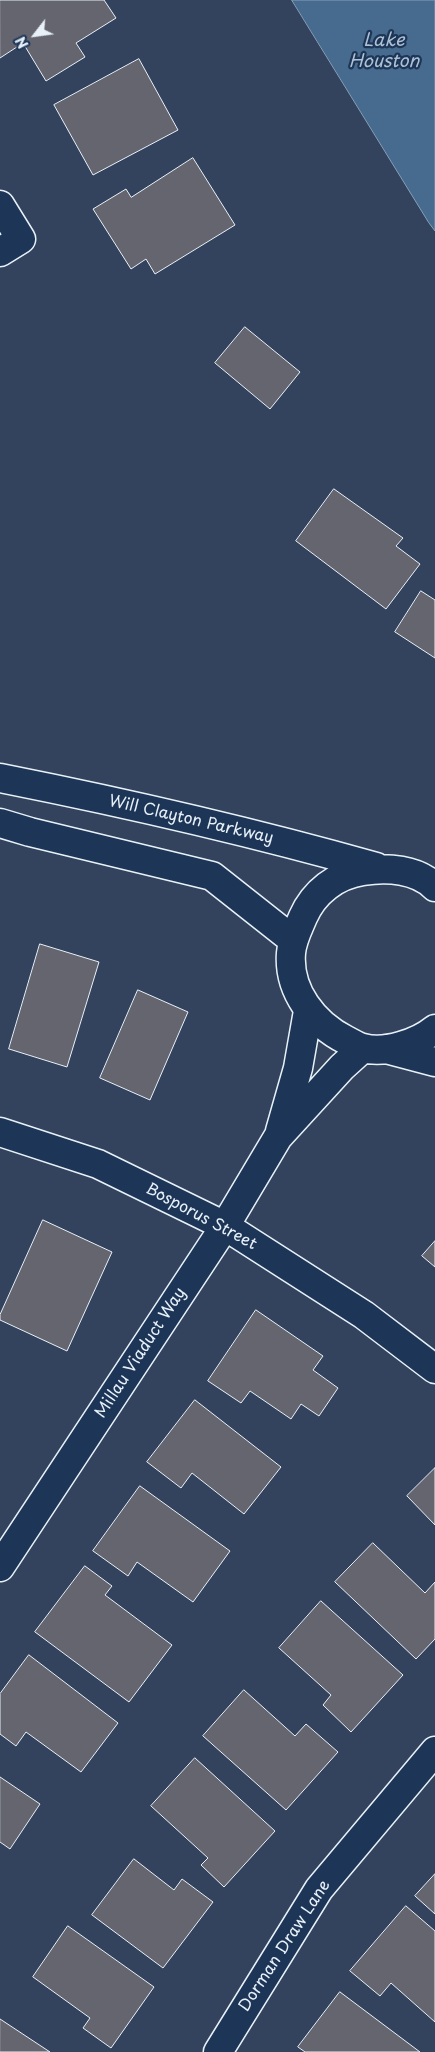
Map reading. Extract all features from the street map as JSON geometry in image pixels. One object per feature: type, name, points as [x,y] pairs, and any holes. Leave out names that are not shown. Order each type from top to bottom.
[{"type":"street","points":[[0,205],[11,245]]},
{"type":"street","name":"Will Clayton Parkway","points":[[0,778],[67,791],[298,845],[380,868]]},
{"type":"street","points":[[0,823],[212,876],[293,940]]},
{"type":"street","points":[[435,887],[407,872],[380,868],[354,872],[329,884],[310,902],[293,940],[291,955],[295,985],[308,1011],[330,1032],[373,1048],[435,1062]]},
{"type":"street","name":"Millau Viaduct Way","points":[[278,1137],[298,1068],[308,1011]]},
{"type":"street","points":[[373,1048],[407,1044],[435,1029]]},
{"type":"street","name":"Millau Viaduct Way","points":[[0,1567],[225,1226],[278,1137],[342,1067],[373,1048]]},
{"type":"street","name":"Bosporus Street","points":[[0,1132],[98,1164],[225,1226],[364,1315],[435,1369]]},
{"type":"street","name":"Dorman Draw Lane","points":[[218,2052],[319,1889],[435,1751]]},
{"type":"water","name":"Lake Houston","points":[[292,0],[435,0],[435,231],[429,223]]},
{"type":"building","points":[[0,0],[104,0],[116,18],[76,43],[85,57],[46,81],[23,43],[0,58]]},
{"type":"building","points":[[139,59],[178,130],[93,175],[54,105]]},
{"type":"building","points":[[193,158],[235,225],[155,274],[146,259],[131,269],[93,209],[126,189],[131,197]]},
{"type":"building","points":[[245,327],[300,372],[270,409],[215,363]]},
{"type":"building","points":[[334,489],[403,538],[396,546],[420,564],[386,609],[296,541]]},
{"type":"building","points":[[421,591],[435,600],[435,658],[395,632]]},
{"type":"building","points":[[40,944],[99,962],[67,1067],[9,1049]]},
{"type":"building","points":[[138,990],[188,1012],[150,1100],[100,1078]]},
{"type":"building","points":[[43,1220],[112,1252],[67,1351],[0,1320],[0,1315]]},
{"type":"building","points":[[435,1241],[435,1267],[422,1256]]},
{"type":"building","points":[[256,1310],[323,1356],[313,1370],[338,1388],[319,1416],[301,1404],[291,1419],[250,1391],[241,1403],[208,1381]]},
{"type":"building","points":[[195,1400],[281,1467],[244,1514],[192,1473],[181,1488],[147,1462]]},
{"type":"building","points":[[435,1468],[435,1525],[407,1496]]},
{"type":"building","points":[[140,1486],[230,1551],[193,1602],[137,1562],[128,1576],[93,1551]]},
{"type":"building","points":[[373,1543],[425,1593],[435,1582],[435,1639],[416,1659],[335,1582]]},
{"type":"building","points":[[85,1566],[112,1586],[105,1595],[172,1645],[129,1702],[35,1632]]},
{"type":"building","points":[[321,1601],[403,1675],[351,1732],[323,1705],[331,1695],[279,1648]]},
{"type":"building","points":[[29,1655],[118,1723],[81,1772],[26,1732],[16,1746],[0,1734],[0,1694]]},
{"type":"building","points":[[244,1690],[295,1736],[306,1724],[338,1752],[286,1810],[203,1736]]},
{"type":"building","points":[[195,1758],[275,1831],[224,1887],[201,1865],[208,1858],[151,1806]]},
{"type":"building","points":[[0,1777],[40,1804],[10,1849],[0,1842]]},
{"type":"building","points":[[134,1859],[174,1890],[182,1879],[213,1902],[163,1968],[92,1915]]},
{"type":"building","points":[[435,1874],[435,1914],[415,1896]]},
{"type":"building","points":[[406,1906],[435,1931],[435,2022],[391,1983],[380,1996],[350,1971]]},
{"type":"building","points":[[68,1926],[154,1987],[111,2048],[83,2028],[90,2018],[33,1977]]},
{"type":"building","points":[[340,1992],[420,2052],[305,2052],[298,2047]]},
{"type":"building","points":[[0,2019],[50,2052],[0,2052]]}]
